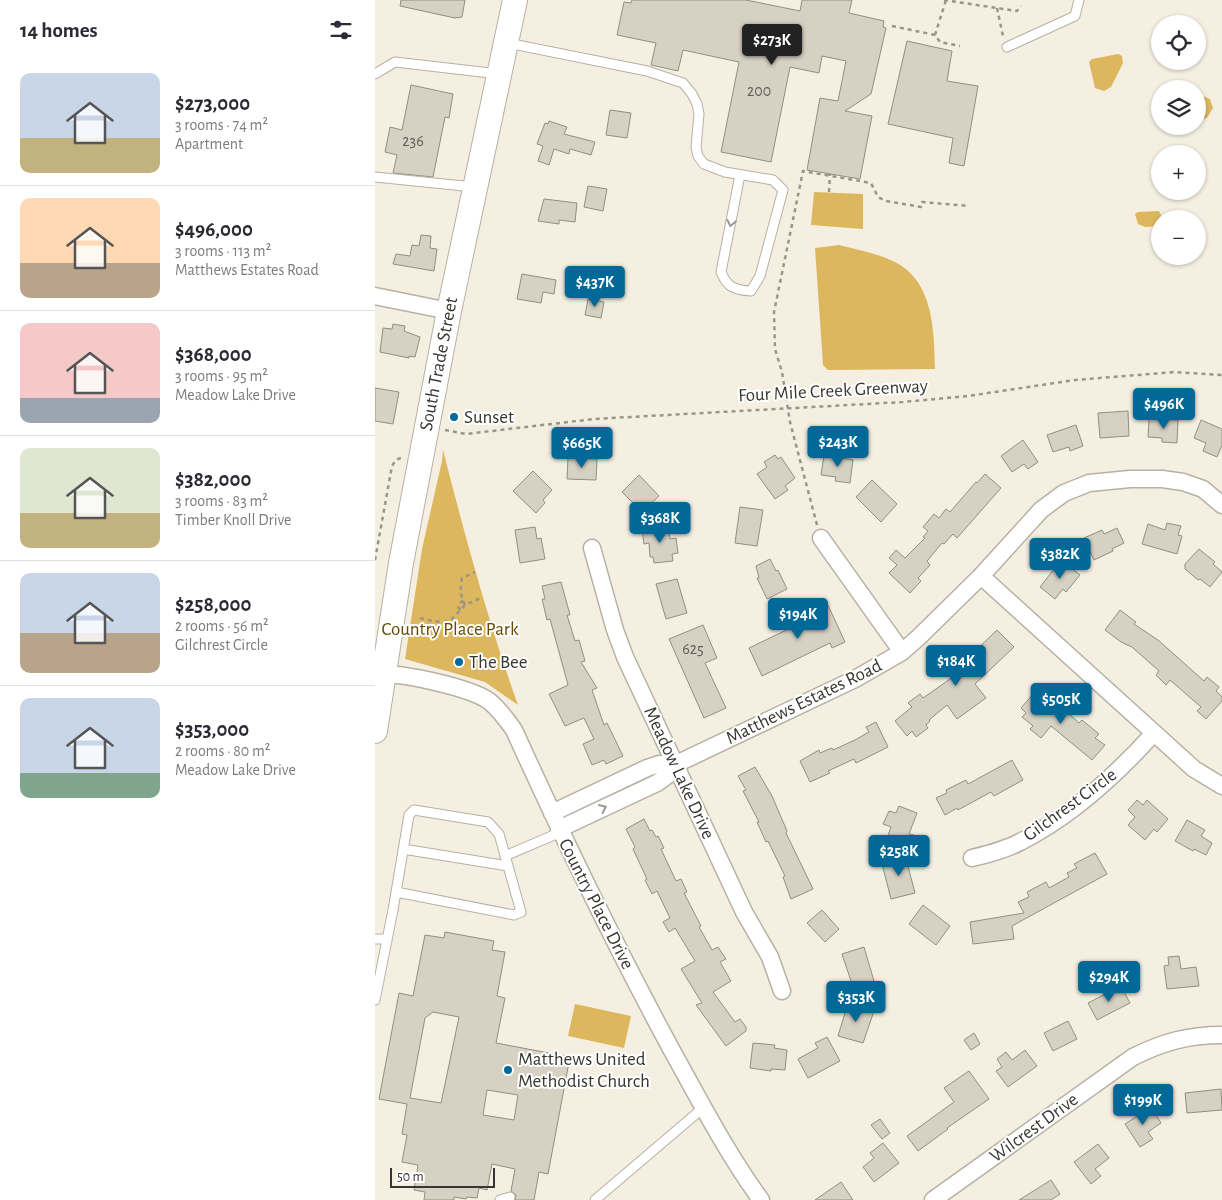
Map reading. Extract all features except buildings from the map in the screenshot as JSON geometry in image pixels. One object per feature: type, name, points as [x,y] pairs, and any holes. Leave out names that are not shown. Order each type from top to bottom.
[{"type":"main road","name":"South Trade Street","points":[[375,731],[378,673],[449,311],[515,0]]},
{"type":"street","points":[[375,296],[449,311]]},
{"type":"street","name":"Matthews Estates Road","points":[[552,813],[647,768],[659,764],[674,765],[855,679],[902,652],[981,576],[1041,510],[1063,494],[1089,483],[1130,479],[1162,479],[1183,482],[1203,489],[1222,505]]},
{"type":"street","points":[[821,538],[902,652]]},
{"type":"street","name":"Meadow Lake Drive","points":[[592,548],[615,630],[625,657],[744,912],[771,957],[783,991]]},
{"type":"street","points":[[981,576],[1194,768],[1222,786]]},
{"type":"street","name":"Country Place Drive","points":[[378,673],[409,676],[458,689],[488,700],[504,715],[515,730],[560,831],[647,1004],[703,1108],[761,1200]]},
{"type":"street","name":"Gilchrest Circle","points":[[973,858],[1020,843],[1050,825],[1101,787],[1154,733]]},
{"type":"street","name":"Matthews Estates Road","points":[[560,831],[657,783],[667,775],[674,765]]},
{"type":"street","name":"Wilcrest Drive","points":[[933,1200],[1133,1057],[1148,1049],[1181,1038],[1222,1035]]},
{"type":"lane","points":[[1007,47],[1075,16],[1079,0]]},
{"type":"lane","points":[[506,43],[647,71],[683,83],[693,94],[699,114],[696,147],[698,156],[704,164],[740,175],[773,180],[783,190],[760,276],[751,291],[739,290],[725,283],[721,272],[740,175]]},
{"type":"lane","points":[[375,74],[395,62],[499,74]]},
{"type":"lane","points":[[375,177],[475,187]]},
{"type":"lane","points":[[375,1000],[378,968],[387,940],[409,815],[414,810],[488,822],[499,834],[521,912],[514,915],[396,892]]},
{"type":"lane","points":[[505,856],[560,831]]},
{"type":"lane","points":[[403,849],[508,866]]},
{"type":"lane","points":[[375,939],[387,940]]},
{"type":"lane","points":[[595,1200],[703,1108]]},
{"type":"path","points":[[935,35],[945,0],[1017,10],[1021,6]]},
{"type":"path","points":[[997,8],[1004,37]]},
{"type":"path","points":[[892,26],[935,35],[940,42],[960,46]]},
{"type":"path","points":[[821,538],[788,409],[782,372],[775,349],[774,312],[803,171],[871,183],[878,197],[885,201],[921,207],[922,202],[969,206]]},
{"type":"path","points":[[829,192],[830,175]]},
{"type":"path","name":"Four Mile Creek Greenway","points":[[445,430],[466,434],[593,419],[788,409],[967,396],[1075,380],[1175,372],[1222,374]]},
{"type":"path","points":[[375,560],[392,466],[396,460],[407,456]]},
{"type":"path","points":[[465,605],[460,588],[462,578],[475,572]]},
{"type":"path","points":[[420,618],[446,622],[452,619],[465,605],[483,597]]},
{"type":"path","points":[[460,610],[458,606],[463,600]]},
{"type":"green space","points":[[1118,54],[1122,56],[1123,63],[1111,87],[1104,91],[1095,88],[1089,62],[1092,59]]},
{"type":"green space","points":[[1206,97],[1210,99],[1213,108],[1207,118]]},
{"type":"green space","points":[[814,192],[863,194],[863,229],[811,225]]},
{"type":"green space","points":[[1151,211],[1151,227],[1145,227],[1138,224],[1135,214]]},
{"type":"green space","points":[[839,245],[874,254],[895,262],[908,271],[918,282],[925,295],[932,324],[935,369],[828,370],[823,365],[815,248]]},
{"type":"green space","name":"Country Place Park","points":[[443,450],[477,578],[518,705],[485,682],[405,659],[422,549]]},
{"type":"green space","points":[[575,1004],[631,1016],[624,1048],[568,1036]]},
{"type":"place","name":"Sunset","points":[[454,417]]},
{"type":"place","name":"The Bee","points":[[459,662]]},
{"type":"place","name":"Matthews United Methodist Church","points":[[508,1070]]}]
